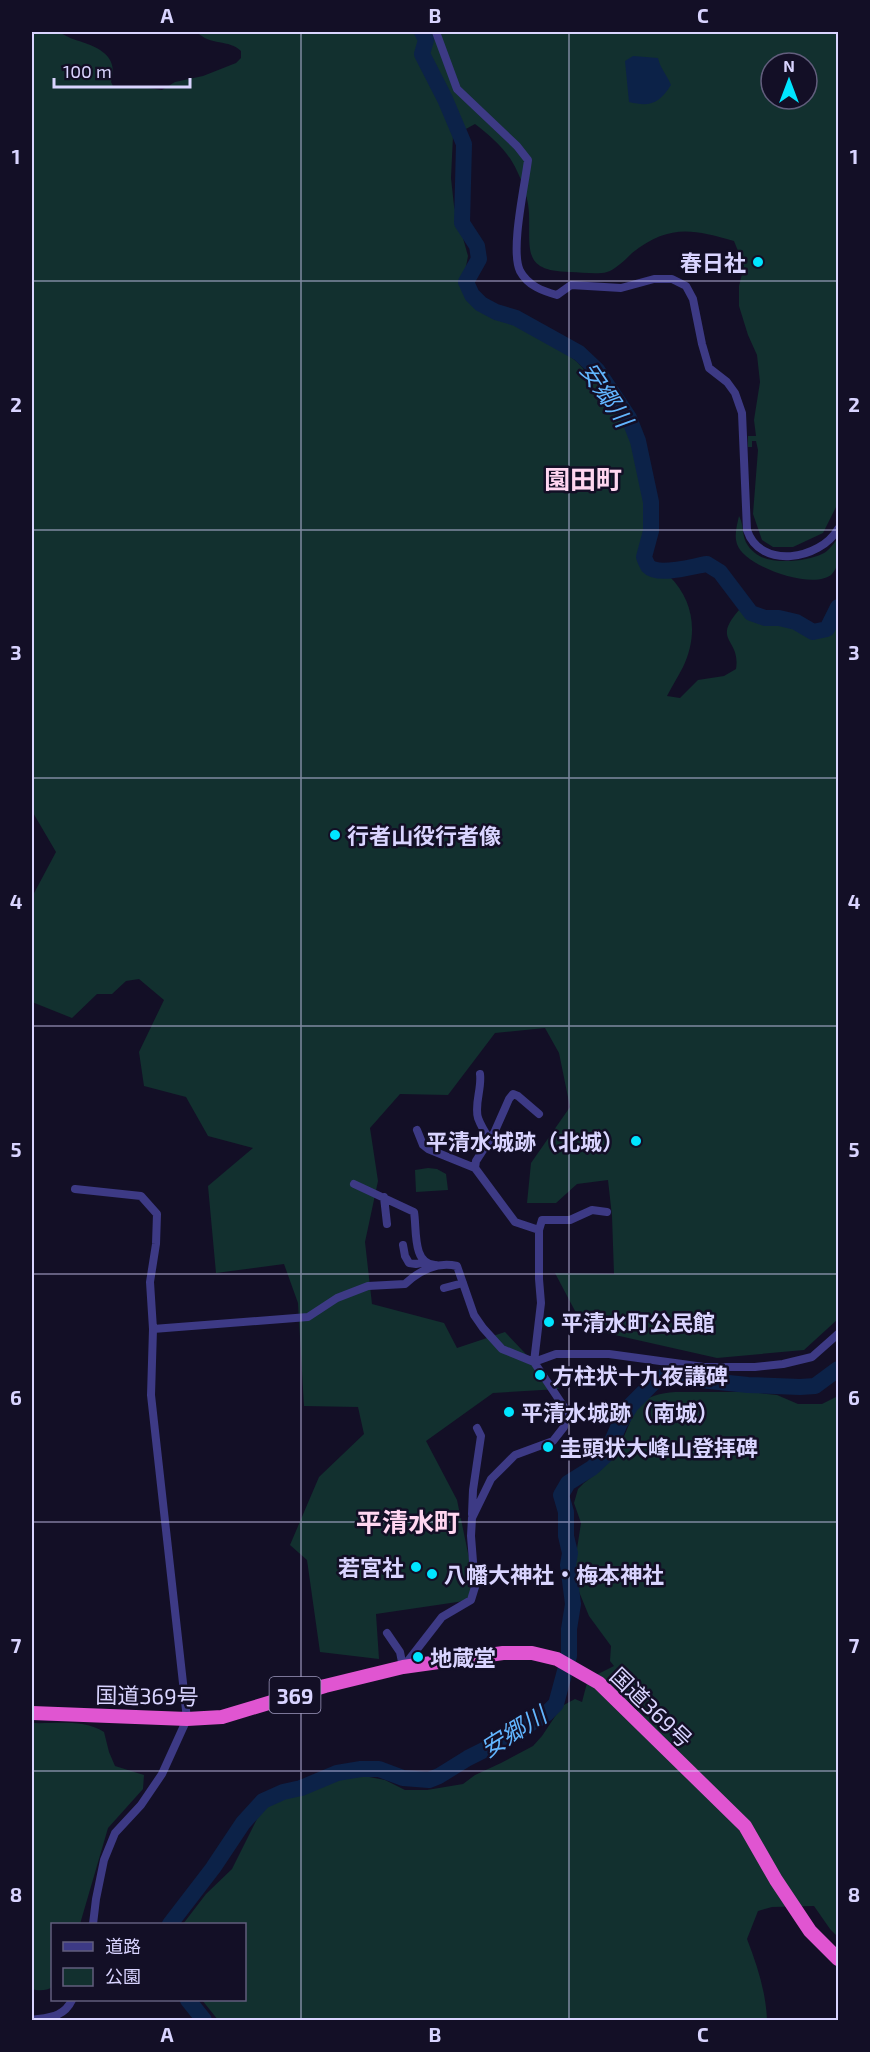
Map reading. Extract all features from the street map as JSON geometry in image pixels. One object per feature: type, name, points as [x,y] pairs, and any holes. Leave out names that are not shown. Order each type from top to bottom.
[{"type":"highway","name":"国道369号","points":[[32,1713],[187,1719],[222,1717],[325,1686],[403,1667],[503,1653],[532,1653],[557,1659],[597,1682],[745,1826],[776,1880],[810,1931],[838,1959]]},
{"type":"street","points":[[436,32],[457,89],[517,146],[528,160],[517,249],[520,271],[537,289],[557,295],[571,285],[621,288],[654,279],[672,279],[686,286],[696,309],[702,344],[710,368],[727,381],[735,393],[742,413],[749,538],[758,549],[774,557],[797,555],[823,545],[833,537],[838,529]]},
{"type":"street","points":[[480,1074],[478,1118],[490,1140]]},
{"type":"street","points":[[474,1168],[513,1094],[539,1114]]},
{"type":"street","points":[[417,1130],[423,1145],[428,1149],[474,1168],[515,1222],[539,1230]]},
{"type":"street","points":[[354,1184],[414,1212],[418,1249],[422,1260],[429,1264],[457,1266],[474,1316],[483,1328],[502,1349],[534,1362],[564,1407],[564,1426],[553,1441],[515,1455],[490,1479],[472,1518]]},
{"type":"street","points":[[75,1189],[141,1196],[157,1214],[156,1244],[150,1282],[153,1329],[151,1395],[187,1719],[162,1774],[141,1805],[115,1833],[104,1860],[93,1923]]},
{"type":"street","points":[[384,1197],[387,1224]]},
{"type":"street","points":[[534,1362],[541,1303],[539,1230],[542,1220],[570,1220],[592,1210],[607,1212]]},
{"type":"street","points":[[403,1245],[409,1263],[425,1262]]},
{"type":"street","points":[[153,1329],[308,1317],[348,1293],[377,1284],[405,1284],[414,1275],[436,1265]]},
{"type":"street","points":[[444,1288],[463,1283]]},
{"type":"street","points":[[534,1362],[556,1354],[609,1354],[704,1367],[755,1367],[812,1357],[838,1334]]},
{"type":"street","points":[[403,1667],[442,1617],[471,1600],[475,1587],[471,1536],[473,1490],[481,1436],[477,1428]]},
{"type":"street","points":[[387,1633],[400,1652],[403,1667]]},
{"type":"street","points":[[32,2020],[55,2018],[67,2010],[72,2001]]},
{"type":"green space","points":[[32,32],[60,33],[103,52],[112,64],[111,82],[114,88],[142,87],[162,90],[175,82],[203,76],[236,63],[241,58],[241,51],[236,47],[208,39],[197,32],[838,32],[838,503],[823,533],[793,547],[773,547],[762,540],[753,514],[758,450],[756,441],[752,441],[752,447],[748,447],[748,436],[756,436],[754,420],[760,382],[757,355],[739,306],[739,286],[744,266],[734,241],[693,232],[669,233],[645,244],[617,267],[607,272],[555,271],[544,268],[532,257],[528,203],[513,164],[499,145],[475,124],[453,136],[451,178],[454,206],[468,256],[463,282],[466,295],[476,306],[542,336],[576,361],[605,391],[627,423],[646,498],[646,560],[669,576],[678,586],[689,608],[691,619],[691,643],[688,655],[667,696],[680,698],[698,680],[724,676],[736,669],[735,651],[727,635],[727,628],[739,610],[766,623],[802,627],[830,621],[836,615],[838,607],[838,1319],[804,1350],[717,1358],[584,1328],[555,1273],[614,1274],[608,1180],[577,1184],[556,1203],[527,1203],[531,1163],[570,1107],[559,1053],[545,1028],[495,1033],[448,1095],[400,1094],[370,1128],[378,1181],[365,1242],[372,1304],[444,1323],[457,1348],[505,1332],[559,1389],[493,1393],[426,1441],[457,1500],[475,1587],[471,1600],[376,1614],[379,1659],[320,1652],[307,1560],[290,1545],[319,1477],[364,1434],[358,1407],[304,1406],[298,1303],[284,1264],[216,1273],[208,1186],[253,1148],[208,1136],[186,1097],[144,1086],[139,1052],[164,1000],[139,979],[126,981],[112,994],[97,994],[72,1018],[32,1002],[32,897],[56,852],[32,811]]},
{"type":"green space","points":[[739,516],[745,539],[750,548],[761,557],[778,561],[815,557],[827,551],[838,538],[839,557],[835,570],[823,579],[811,580],[781,574],[752,561],[742,553],[736,541]]},
{"type":"green space","points":[[437,1169],[446,1174],[448,1190],[416,1192],[415,1170]]},
{"type":"green space","points":[[749,1392],[777,1395],[798,1404],[822,1404],[838,1396],[838,1937],[814,1906],[772,1907],[758,1911],[747,1939],[765,1999],[767,2020],[218,2020],[203,2001],[246,2001],[246,1923],[184,1923],[206,1894],[232,1869],[262,1809],[337,1780],[364,1776],[385,1780],[405,1790],[427,1790],[463,1784],[475,1775],[533,1746],[562,1706],[575,1699],[582,1702],[588,1679],[614,1666],[610,1661],[611,1646],[589,1616],[575,1582],[574,1568],[581,1523],[574,1503],[578,1489],[601,1470],[619,1448],[637,1406],[645,1400],[665,1393]]},
{"type":"green space","points":[[32,1723],[87,1725],[104,1732],[115,1766],[144,1775],[143,1789],[108,1828],[80,1923],[51,1923],[51,1988],[32,1989]]},
{"type":"water","points":[[633,56],[658,58],[671,85],[653,103],[629,102],[625,61]]},
{"type":"waterway","name":"安郷川","points":[[422,32],[426,40],[422,54],[445,99],[464,144],[462,223],[477,246],[479,259],[466,282],[472,295],[481,304],[496,312],[516,318],[579,353],[597,370],[629,418],[638,441],[651,502],[651,531],[644,557],[648,566],[659,571],[667,571],[707,564],[720,572],[751,613],[765,618],[796,622],[813,632],[827,629],[838,607]]},
{"type":"waterway","name":"安郷川","points":[[171,1923],[213,1868],[243,1823],[263,1801],[337,1773],[361,1769],[379,1769],[403,1778],[429,1780],[504,1740],[546,1714],[556,1704],[569,1656],[569,1629],[573,1604],[568,1565],[570,1553],[566,1536],[566,1512],[561,1495],[568,1483],[592,1468],[606,1455],[631,1405],[658,1378],[679,1375],[690,1379],[748,1385],[800,1387],[815,1386],[838,1369]]},
{"type":"waterway","name":"安郷川","points":[[189,2001],[204,2020]]},
{"type":"place","name":"春日社","points":[[758,262]]},
{"type":"place","name":"行者山役行者像","points":[[335,835]]},
{"type":"place","name":"平清水城跡（北城）","points":[[636,1141]]},
{"type":"place","name":"平清水町公民館","points":[[549,1322]]},
{"type":"place","name":"方柱状十九夜講碑","points":[[540,1375]]},
{"type":"place","name":"平清水城跡（南城）","points":[[509,1412]]},
{"type":"place","name":"圭頭状大峰山登拝碑","points":[[548,1447]]},
{"type":"place","name":"若宮社","points":[[416,1567]]},
{"type":"place","name":"八幡大神社・梅本神社","points":[[432,1574]]},
{"type":"place","name":"地蔵堂","points":[[418,1657]]},
{"type":"district","name":"園田町","points":[[583,478]]},
{"type":"district","name":"平清水町","points":[[408,1521]]}]
